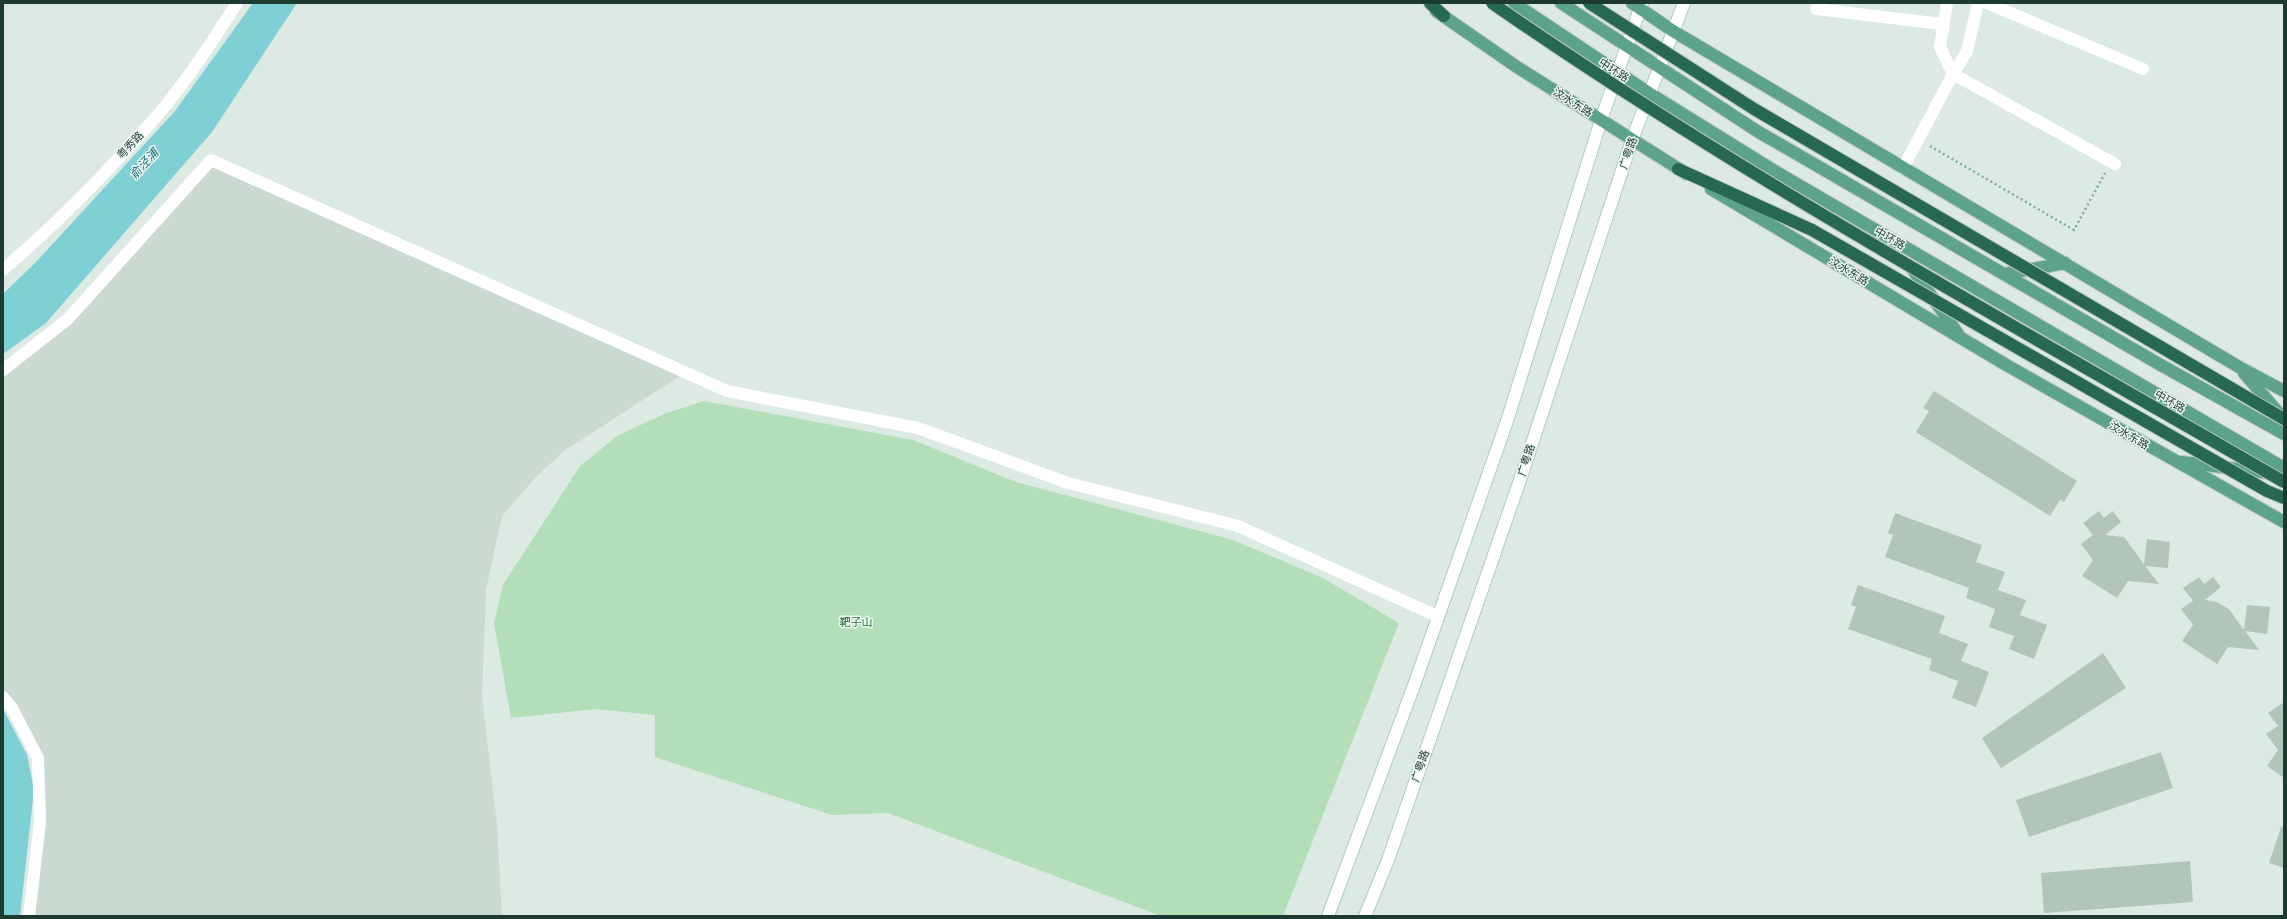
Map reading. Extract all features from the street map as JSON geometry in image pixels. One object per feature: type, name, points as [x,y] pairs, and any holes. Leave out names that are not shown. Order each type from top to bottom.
[{"type":"highway","points":[[1430,3],[1444,16]]},
{"type":"highway","name":"中环路","points":[[1492,3],[1580,64],[1719,153],[2284,482]]},
{"type":"highway","points":[[1589,3],[1754,109],[2284,419]]},
{"type":"highway","points":[[1678,169],[1812,230],[2260,487],[2284,498]]},
{"type":"main road","name":"汶水东路","points":[[1425,3],[1517,67],[1678,169],[1961,338],[2284,522]]},
{"type":"main road","points":[[1514,3],[1649,93],[1772,169],[2284,468]]},
{"type":"main road","points":[[1561,3],[1757,131],[2159,364],[2284,434]]},
{"type":"main road","points":[[1638,5],[1674,31],[1903,168],[2239,367],[2284,391]]},
{"type":"main road","points":[[1891,238],[1961,338]]},
{"type":"main road","points":[[2005,274],[2064,263]]},
{"type":"main road","points":[[2239,367],[2284,419]]},
{"type":"main road","points":[[2175,461],[2284,475]]},
{"type":"street","name":"粤秀路","points":[[3,270],[73,204],[156,117],[178,89],[237,3]]},
{"type":"street","name":"广粤路","points":[[1365,916],[1388,860],[1521,477],[1632,140],[1684,3]]},
{"type":"street","points":[[1946,3],[1940,47],[1953,74],[2113,162]]},
{"type":"street","points":[[1903,168],[1953,74],[1967,51],[1978,3]]},
{"type":"street","points":[[1987,3],[2143,68]]},
{"type":"street","points":[[1328,916],[1416,680],[1437,616],[1508,418],[1638,5]]},
{"type":"street","points":[[1816,9],[1942,24]]},
{"type":"street","points":[[3,370],[68,319],[212,160],[727,391],[918,428],[1068,483],[1238,526],[1437,616]]},
{"type":"street","points":[[3,697],[12,708],[38,758],[40,822],[29,916]]},
{"type":"path","points":[[1919,140],[2074,230],[2113,162]]},
{"type":"shaded area","points":[[211,160],[686,372],[564,451],[537,476],[502,516],[486,590],[482,698],[497,824],[502,916],[30,916],[38,758],[3,697],[3,370],[48,336]]},
{"type":"green space","name":"靶子山","points":[[704,401],[913,440],[1016,482],[1233,540],[1323,578],[1399,623],[1283,916],[1161,916],[888,813],[832,815],[655,757],[655,715],[596,709],[511,718],[494,623],[503,585],[580,466],[617,436],[664,414]]},
{"type":"water","name":"俞泾浦","points":[[253,3],[297,3],[212,132],[46,323],[3,354],[3,294],[36,262],[175,111]]},
{"type":"water","points":[[3,709],[27,755],[34,790],[20,916],[3,916]]},
{"type":"building","points":[[1934,391],[2077,481],[2064,502],[2060,500],[2050,516],[1916,432],[1929,411],[1923,408]]},
{"type":"building","points":[[2099,511],[2104,518],[2113,511],[2121,522],[2105,535],[2124,537],[2144,564],[2147,539],[2170,542],[2168,568],[2145,566],[2159,584],[2128,581],[2117,598],[2082,576],[2093,560],[2081,544],[2093,535],[2083,523]]},
{"type":"building","points":[[1895,513],[1982,545],[1976,562],[2005,572],[1998,590],[2026,600],[2020,615],[2047,625],[2034,659],[2009,649],[2014,636],[1989,627],[1995,609],[1966,598],[1969,588],[1885,557],[1893,535],[1888,533]]},
{"type":"building","points":[[2199,577],[2204,584],[2213,577],[2221,587],[2205,600],[2217,602],[2229,609],[2244,630],[2247,605],[2270,607],[2267,634],[2245,631],[2259,650],[2228,647],[2217,664],[2182,641],[2193,625],[2181,609],[2193,601],[2183,588]]},
{"type":"building","points":[[1858,585],[1945,616],[1939,633],[1968,644],[1961,661],[1989,672],[1976,707],[1952,698],[1958,681],[1929,670],[1932,659],[1848,629],[1856,607],[1851,605]]},
{"type":"building","points":[[2103,653],[2126,688],[2001,768],[1982,738]]},
{"type":"building","points":[[2284,702],[2284,778],[2267,766],[2278,750],[2266,734],[2278,726],[2268,713]]},
{"type":"building","points":[[2161,752],[2173,788],[2029,837],[2016,800]]},
{"type":"building","points":[[2281,827],[2284,827],[2284,868],[2269,863]]},
{"type":"building","points":[[2190,861],[2193,902],[2044,913],[2041,873]]}]
